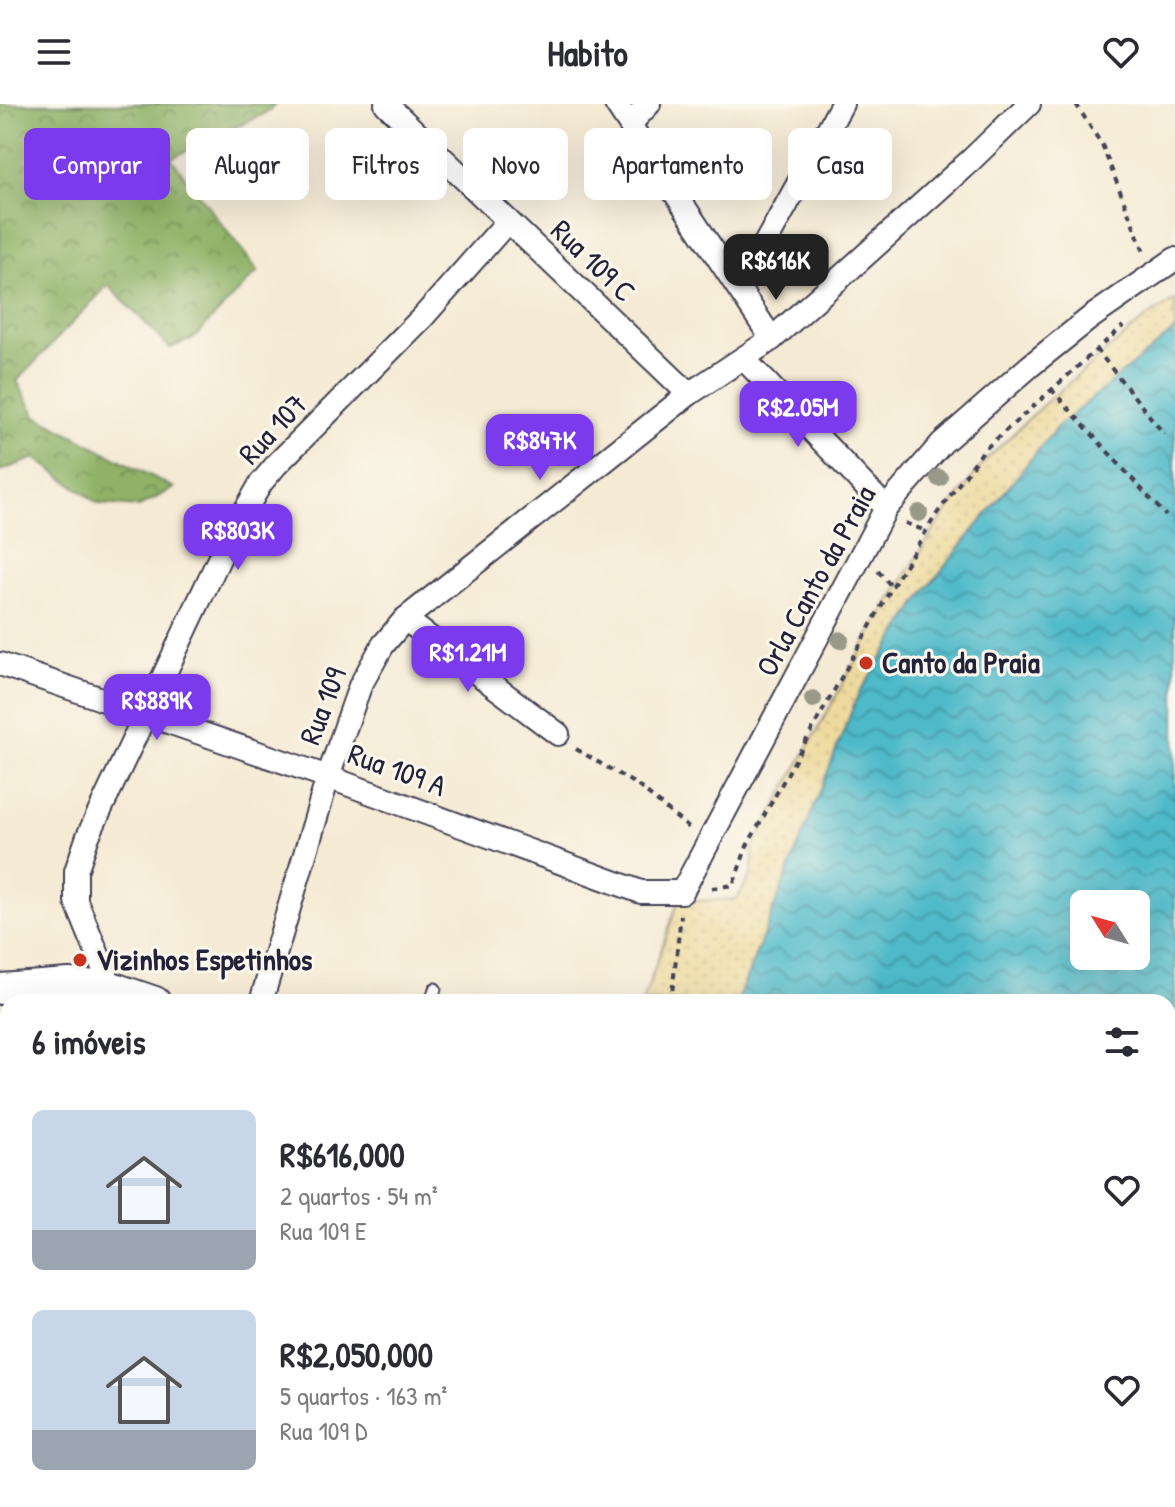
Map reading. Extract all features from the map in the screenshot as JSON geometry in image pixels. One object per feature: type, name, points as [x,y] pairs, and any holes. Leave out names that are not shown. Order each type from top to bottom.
[{"type":"main road","points":[[0,989],[69,984],[111,987],[132,994]]},
{"type":"street","name":"Rua 109 C","points":[[386,104],[689,394]]},
{"type":"street","points":[[616,104],[772,339]]},
{"type":"street","points":[[631,123],[649,104]]},
{"type":"street","points":[[740,289],[842,104]]},
{"type":"street","name":"Rua 109","points":[[263,994],[328,777],[360,686],[383,645],[405,619],[689,394],[772,339],[1029,104]]},
{"type":"street","name":"Rua 107","points":[[111,987],[76,901],[76,871],[88,836],[226,544],[261,483],[296,443],[423,317],[508,221]]},
{"type":"street","name":"Orla Canto da Praia","points":[[682,892],[886,508],[942,443],[1030,366],[1175,259]]},
{"type":"street","points":[[744,359],[886,508]]},
{"type":"street","points":[[405,619],[558,734]]},
{"type":"street","name":"Rua 109 A","points":[[0,664],[328,777],[641,892],[682,892]]},
{"type":"lane","points":[[433,994],[435,989]]},
{"type":"path","points":[[1076,104],[1102,145],[1152,273]]},
{"type":"path","points":[[672,994],[682,892],[733,885],[747,846],[926,531],[983,451],[1128,322]]},
{"type":"path","points":[[1096,349],[1164,434]]},
{"type":"path","points":[[1051,389],[1166,516]]},
{"type":"path","points":[[904,523],[926,531]]},
{"type":"path","points":[[876,568],[892,587]]},
{"type":"path","points":[[558,734],[564,742],[637,785],[707,843]]},
{"type":"green space","points":[[0,104],[275,104],[268,112],[234,128],[186,128],[186,151],[171,158],[186,177],[186,200],[203,200],[258,271],[194,338],[170,348],[108,285],[17,381],[36,416],[174,488],[139,507],[99,504],[35,458],[0,471]]},
{"type":"sand","name":"Canto da Praia","points":[[1175,300],[1175,330],[1057,427],[925,591],[858,695],[740,994],[646,994],[678,902],[737,899],[752,873],[753,848],[871,632],[937,525],[984,462],[1044,404],[1147,317]]},
{"type":"water","points":[[1175,330],[1175,994],[740,994],[858,695],[925,591],[1057,427]]},
{"type":"place","name":"Canto da Praia","points":[[866,663]]},
{"type":"place","name":"Vizinhos Espetinhos","points":[[80,960]]}]
